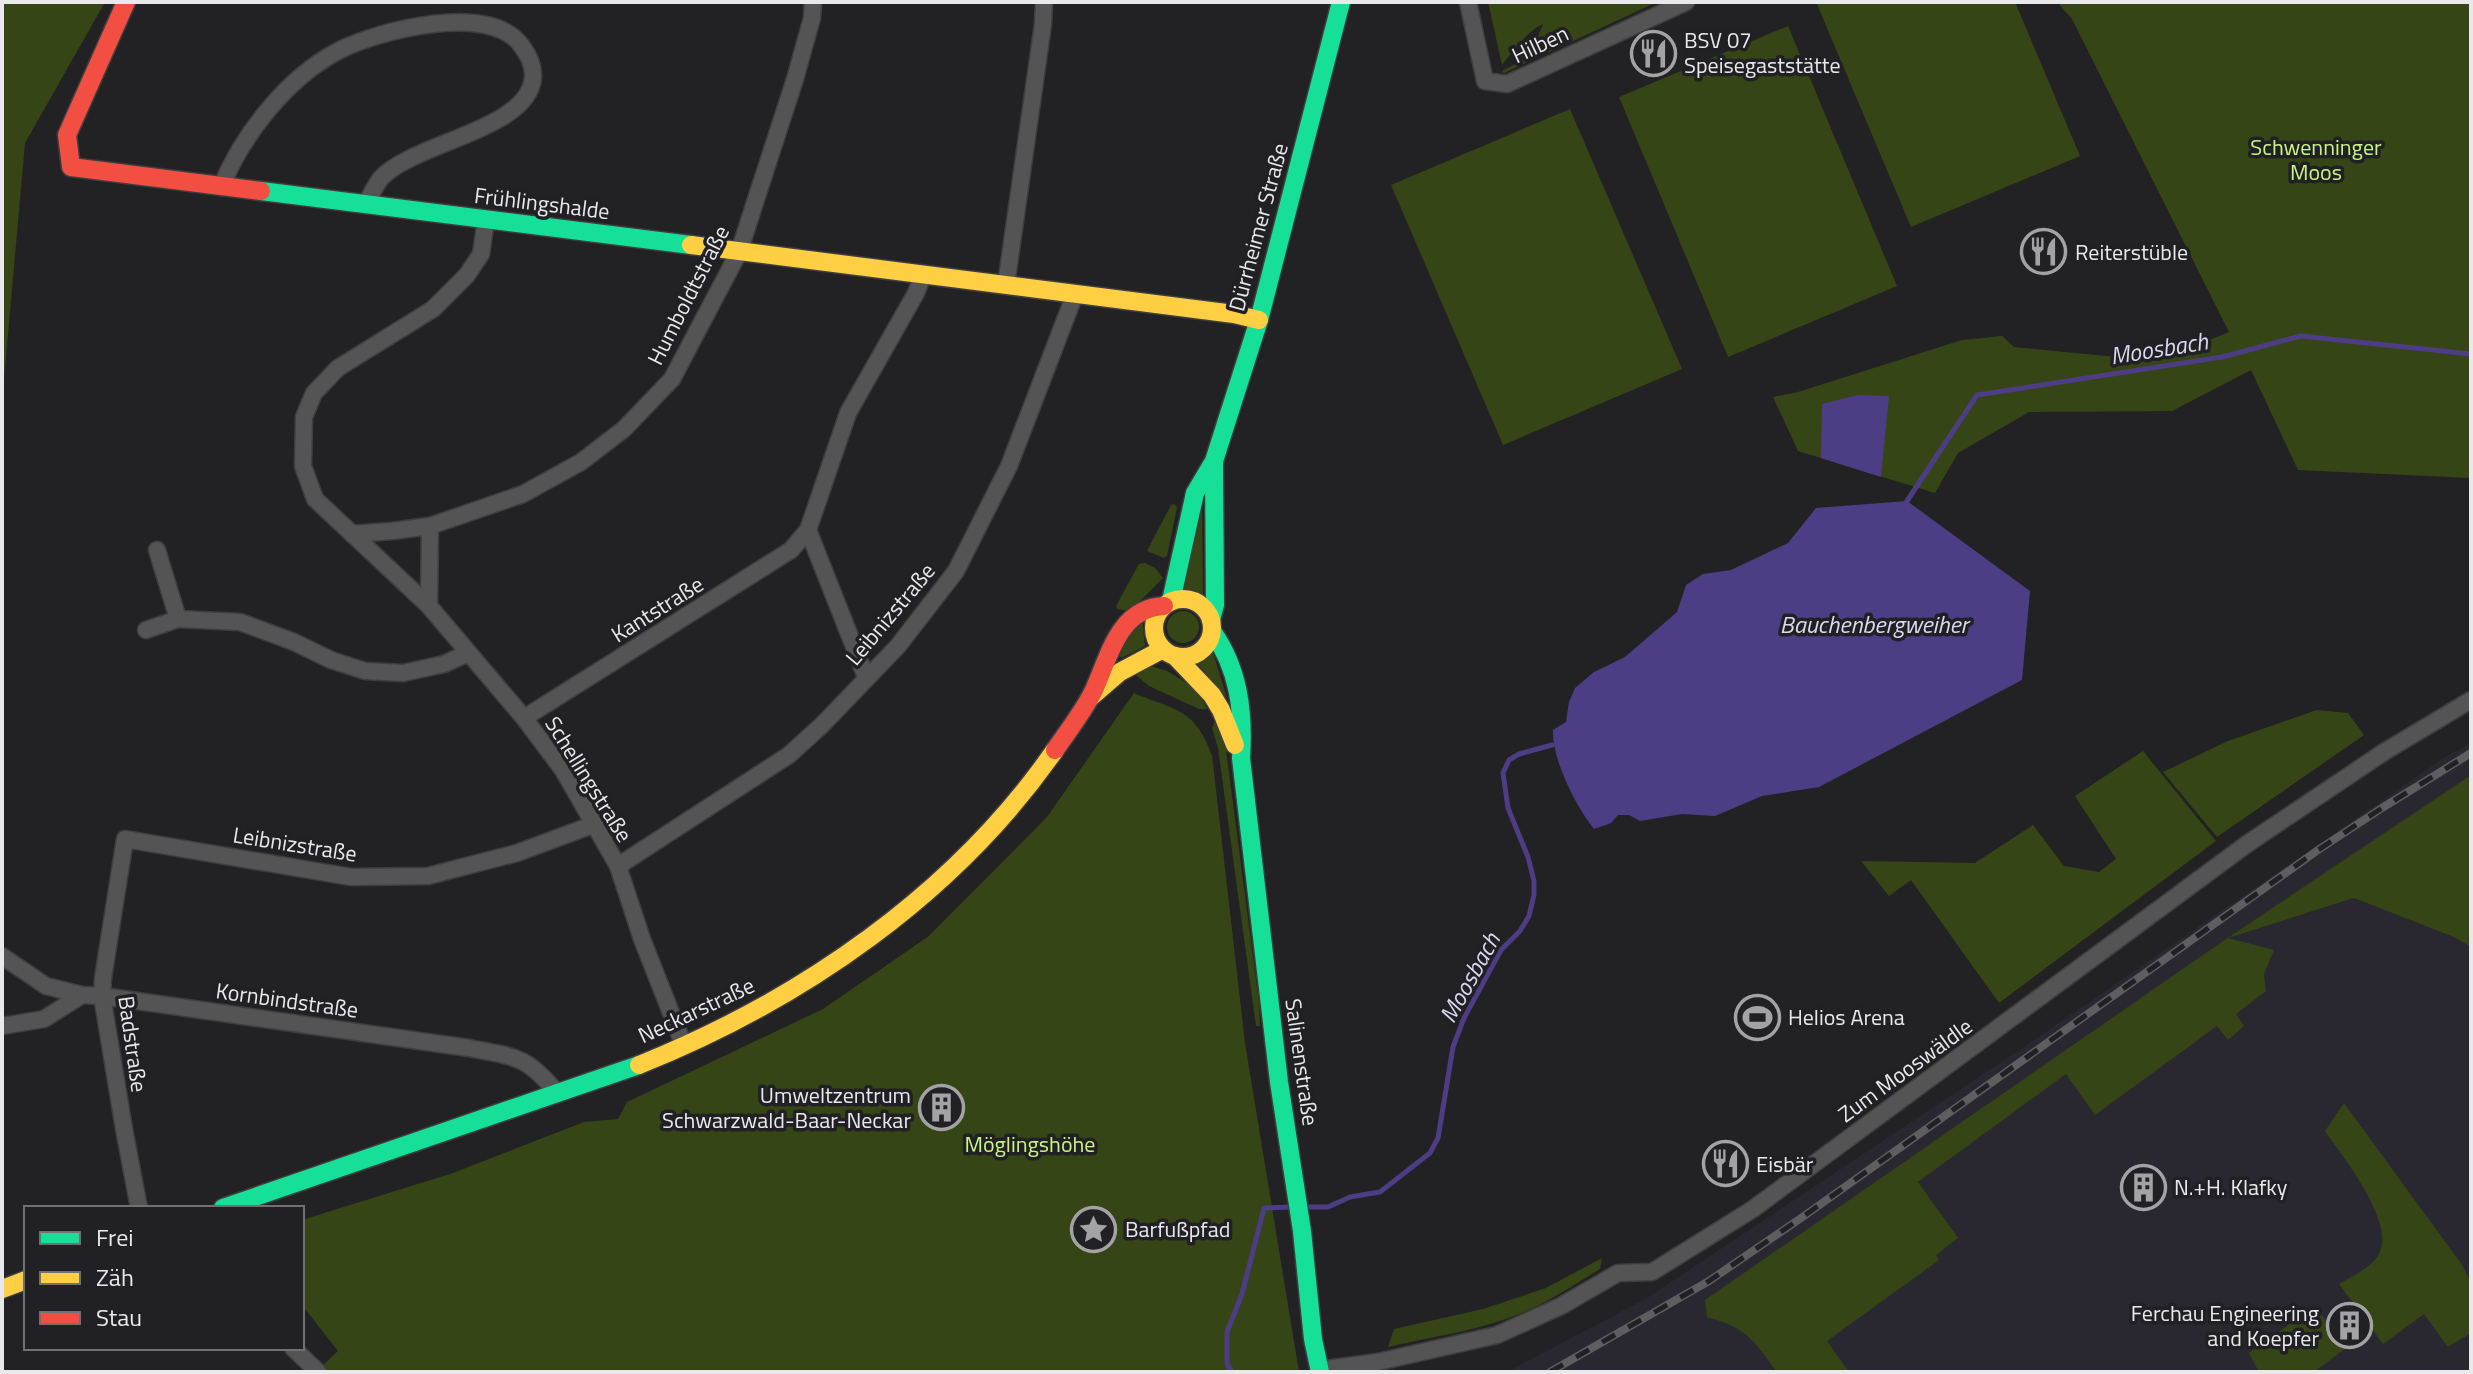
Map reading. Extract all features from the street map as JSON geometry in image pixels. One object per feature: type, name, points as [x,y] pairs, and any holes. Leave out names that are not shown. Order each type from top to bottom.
[{"type":"street","name":"Frühlingshalde","points":[[126,2],[67,135],[71,167],[1234,314],[1259,320]]},
{"type":"street","name":"Humboldtstraße","points":[[430,526],[523,494],[581,462],[624,429],[672,379],[739,252],[795,79],[812,18],[813,2]]},
{"type":"street","points":[[1006,285],[1044,2]]},
{"type":"street","name":"Dürrheimer Straße","points":[[1168,603],[1195,493],[1214,461],[1259,320],[1341,2]]},
{"type":"street","name":"Hilben","points":[[1468,2],[1485,81],[1507,84],[1686,2]]},
{"type":"street","points":[[221,187],[231,161],[271,106],[296,81],[337,51],[385,32],[440,22],[492,25],[514,36],[530,56],[533,78],[523,102],[500,119],[423,152],[382,177],[366,205]]},
{"type":"street","name":"Schellingstraße","points":[[486,220],[481,254],[467,275],[433,309],[338,368],[314,393],[304,417],[303,466],[315,499],[429,606],[524,718],[563,770],[618,866],[642,939],[684,1046]]},
{"type":"street","name":"Kantstraße","points":[[524,718],[791,550],[808,530],[848,413],[916,293],[923,275]]},
{"type":"street","name":"Leibnizstraße","points":[[618,866],[789,755],[898,646],[956,571],[1009,466],[1075,294]]},
{"type":"street","name":"Dürrheimer Straße","points":[[1212,625],[1215,605],[1214,461]]},
{"type":"street","points":[[352,534],[430,526],[429,606]]},
{"type":"street","points":[[808,530],[866,677]]},
{"type":"street","points":[[157,550],[178,619]]},
{"type":"street","points":[[1185,599],[1205,608],[1212,625],[1207,644],[1199,653],[1185,657],[1169,653],[1154,636],[1153,627],[1156,616],[1168,603],[1185,599]]},
{"type":"street","name":"Neckarstraße","points":[[229,1206],[558,1094],[684,1046],[812,978],[917,901],[953,867],[1034,779],[1089,699],[1107,653],[1127,623],[1139,610],[1168,603]]},
{"type":"street","points":[[146,630],[178,619],[240,622],[365,671],[403,673],[444,664],[468,653]]},
{"type":"street","name":"Salinenstraße","points":[[1212,625],[1234,674],[1277,1070],[1302,1231],[1313,1339],[1320,1371]]},
{"type":"street","name":"Neckarstraße","points":[[1089,699],[1120,672],[1169,653]]},
{"type":"street","name":"Salinenstraße","points":[[1169,653],[1212,695],[1241,758]]},
{"type":"street","name":"Zum Mooswäldle","points":[[1320,1371],[1378,1362],[1497,1335],[1561,1306],[1618,1273],[1652,1272],[1753,1209],[2247,844],[2384,752],[2471,700]]},
{"type":"street","name":"Leibnizstraße","points":[[125,839],[351,877],[428,876],[517,853],[595,824]]},
{"type":"street","name":"Badstraße","points":[[125,839],[102,996],[139,1206]]},
{"type":"street","name":"Kornbindstraße","points":[[2,956],[46,986],[82,995],[469,1048],[518,1058],[540,1071],[558,1094]]},
{"type":"street","points":[[2,1026],[44,1019],[82,995]]},
{"type":"street","points":[[2,1289],[24,1281]]},
{"type":"street","points":[[295,1350],[318,1372]]},
{"type":"shaded area","points":[[2471,743],[2471,775],[2229,937],[2354,898],[2456,938],[2471,947],[2471,1372],[1507,1372],[1647,1298],[2021,1049],[2445,757]]},
{"type":"green space","points":[[2,2],[105,2],[25,143],[2,402]]},
{"type":"green space","points":[[1488,2],[1657,2],[1504,73],[1502,71],[1528,53],[1543,24],[1526,36],[1502,65]]},
{"type":"green space","points":[[1816,2],[2015,2],[2080,156],[1911,227]]},
{"type":"green space","name":"Schwenninger Moos","points":[[2057,2],[2471,2],[2471,478],[2298,470],[2251,370],[2172,411],[2029,412],[1958,453],[1935,493],[1798,451],[1773,397],[1798,392],[1962,340],[2002,336],[2014,347],[2158,361],[2229,332],[2072,19]]},
{"type":"green space","points":[[1788,26],[1897,286],[1728,357],[1619,97]]},
{"type":"green space","points":[[1570,109],[1682,369],[1503,445],[1391,185]]},
{"type":"green space","points":[[1202,496],[1203,596],[1183,588]]},
{"type":"green space","points":[[1174,504],[1177,507],[1167,556],[1164,558],[1147,551]]},
{"type":"green space","points":[[1145,563],[1155,568],[1163,578],[1130,611],[1117,609],[1139,564]]},
{"type":"green space","points":[[1183,611],[1195,615],[1199,627],[1195,639],[1183,643],[1171,639],[1167,627],[1171,615]]},
{"type":"green space","points":[[1142,617],[1145,646],[1121,658],[1118,652]]},
{"type":"green space","points":[[1212,649],[1227,698],[1196,662]]},
{"type":"green space","points":[[1151,666],[1167,671],[1197,689],[1207,709],[1199,709],[1149,686],[1130,670]]},
{"type":"green space","name":"Möglingshöhe","points":[[1134,693],[1173,708],[1191,719],[1212,755],[1245,1043],[1299,1372],[316,1372],[338,1351],[304,1308],[304,1219],[453,1173],[584,1122],[618,1119],[627,1102],[823,1009],[929,936],[1047,817]]},
{"type":"green space","points":[[2317,710],[2348,713],[2364,735],[2217,837],[2163,772],[2228,741]]},
{"type":"green space","points":[[1217,717],[1225,742],[1260,1026],[1256,1026],[1218,748],[1212,728]]},
{"type":"green space","points":[[2143,751],[2216,841],[1999,1003],[1911,880],[1889,896],[1861,861],[1975,863],[2033,825],[2064,866],[2099,872],[2116,859],[2075,796]]},
{"type":"green space","points":[[2471,775],[2471,947],[2456,938],[2354,898],[2228,938],[2274,950],[2264,974],[2266,991],[2236,1014],[2244,1026],[2228,1040],[2217,1026],[2095,1115],[2066,1074],[1918,1182],[1958,1238],[1936,1255],[1939,1260],[1827,1341],[1849,1372],[1777,1372],[1762,1351],[1741,1331],[1707,1317],[1705,1300],[2226,939]]},
{"type":"green space","points":[[2344,1103],[2462,1265],[2471,1283],[2471,1333],[2448,1347],[2424,1314],[2383,1344],[2339,1284],[2371,1263],[2379,1254],[2382,1241],[2380,1225],[2365,1190],[2325,1131]]},
{"type":"green space","points":[[1602,1258],[1600,1269],[1523,1312],[1481,1327],[1388,1347],[1394,1329],[1483,1309],[1546,1288]]},
{"type":"green space","points":[[2315,1306],[2346,1348],[2314,1372],[2259,1372],[2249,1353]]},
{"type":"water","points":[[1857,395],[1889,396],[1881,477],[1821,458],[1822,404]]},
{"type":"water","name":"Bauchenbergweiher","points":[[1907,501],[2030,591],[2022,680],[1819,787],[1762,796],[1715,816],[1682,814],[1640,821],[1629,815],[1618,815],[1611,823],[1594,829],[1566,782],[1554,742],[1553,730],[1566,722],[1575,688],[1594,672],[1625,657],[1677,612],[1686,585],[1703,574],[1731,570],[1788,543],[1816,508]]},
{"type":"waterway","name":"Moosbach","points":[[1907,501],[1977,395],[2222,357],[2301,336],[2471,354]]},
{"type":"waterway","name":"Moosbach","points":[[1307,1207],[1328,1207],[1350,1197],[1380,1192],[1430,1153],[1438,1138],[1453,1047],[1464,1018],[1501,950],[1520,931],[1529,916],[1534,895],[1528,857],[1508,808],[1503,773],[1509,760],[1519,754],[1552,745]]},
{"type":"waterway","name":"Moosbach","points":[[1232,1372],[1227,1364],[1227,1332],[1242,1294],[1264,1208],[1293,1207]]},
{"type":"railway","points":[[1550,1372],[1709,1281],[2318,850],[2471,753]]},
{"type":"traffic: fast","points":[[1171,601],[1195,493],[1214,461],[1259,320],[1341,2]]},
{"type":"traffic: fast","points":[[261,191],[691,245]]},
{"type":"traffic: fast","points":[[1211,620],[1215,605],[1214,463]]},
{"type":"traffic: fast","points":[[1212,631],[1228,660],[1238,692],[1242,724],[1241,758],[1279,1082],[1320,1372]]},
{"type":"traffic: fast","points":[[229,1206],[639,1065]]},
{"type":"traffic: slow","points":[[691,245],[1234,314],[1259,320]]},
{"type":"traffic: slow","points":[[1183,599],[1204,607],[1212,628],[1204,649],[1183,657],[1162,649],[1154,628],[1162,607],[1183,599]]},
{"type":"traffic: slow","points":[[1091,697],[1120,672],[1163,649]]},
{"type":"traffic: slow","points":[[1175,656],[1212,695],[1235,745]]},
{"type":"traffic: slow","points":[[639,1065],[758,1009],[870,938],[922,896],[970,851],[1015,802],[1055,750]]},
{"type":"traffic: slow","points":[[2,1289],[24,1281]]},
{"type":"traffic: jam","points":[[126,2],[67,135],[71,167],[261,191]]},
{"type":"traffic: jam","points":[[1055,750],[1093,692],[1110,650],[1126,625],[1148,609],[1164,606]]},
{"type":"place","name":"BSV 07 Speisegaststätte","points":[[1653,53]]},
{"type":"place","name":"Reiterstüble","points":[[2044,252]]},
{"type":"place","name":"Helios Arena","points":[[1757,1017]]},
{"type":"place","name":"Umweltzentrum Schwarzwald-Baar-Neckar","points":[[942,1108]]},
{"type":"place","name":"Eisbär","points":[[1725,1164]]},
{"type":"place","name":"N.+H. Klafky","points":[[2143,1187]]},
{"type":"place","name":"Barfußpfad","points":[[1094,1229]]},
{"type":"place","name":"Ferchau Engineering and Koepfer","points":[[2350,1326]]}]
